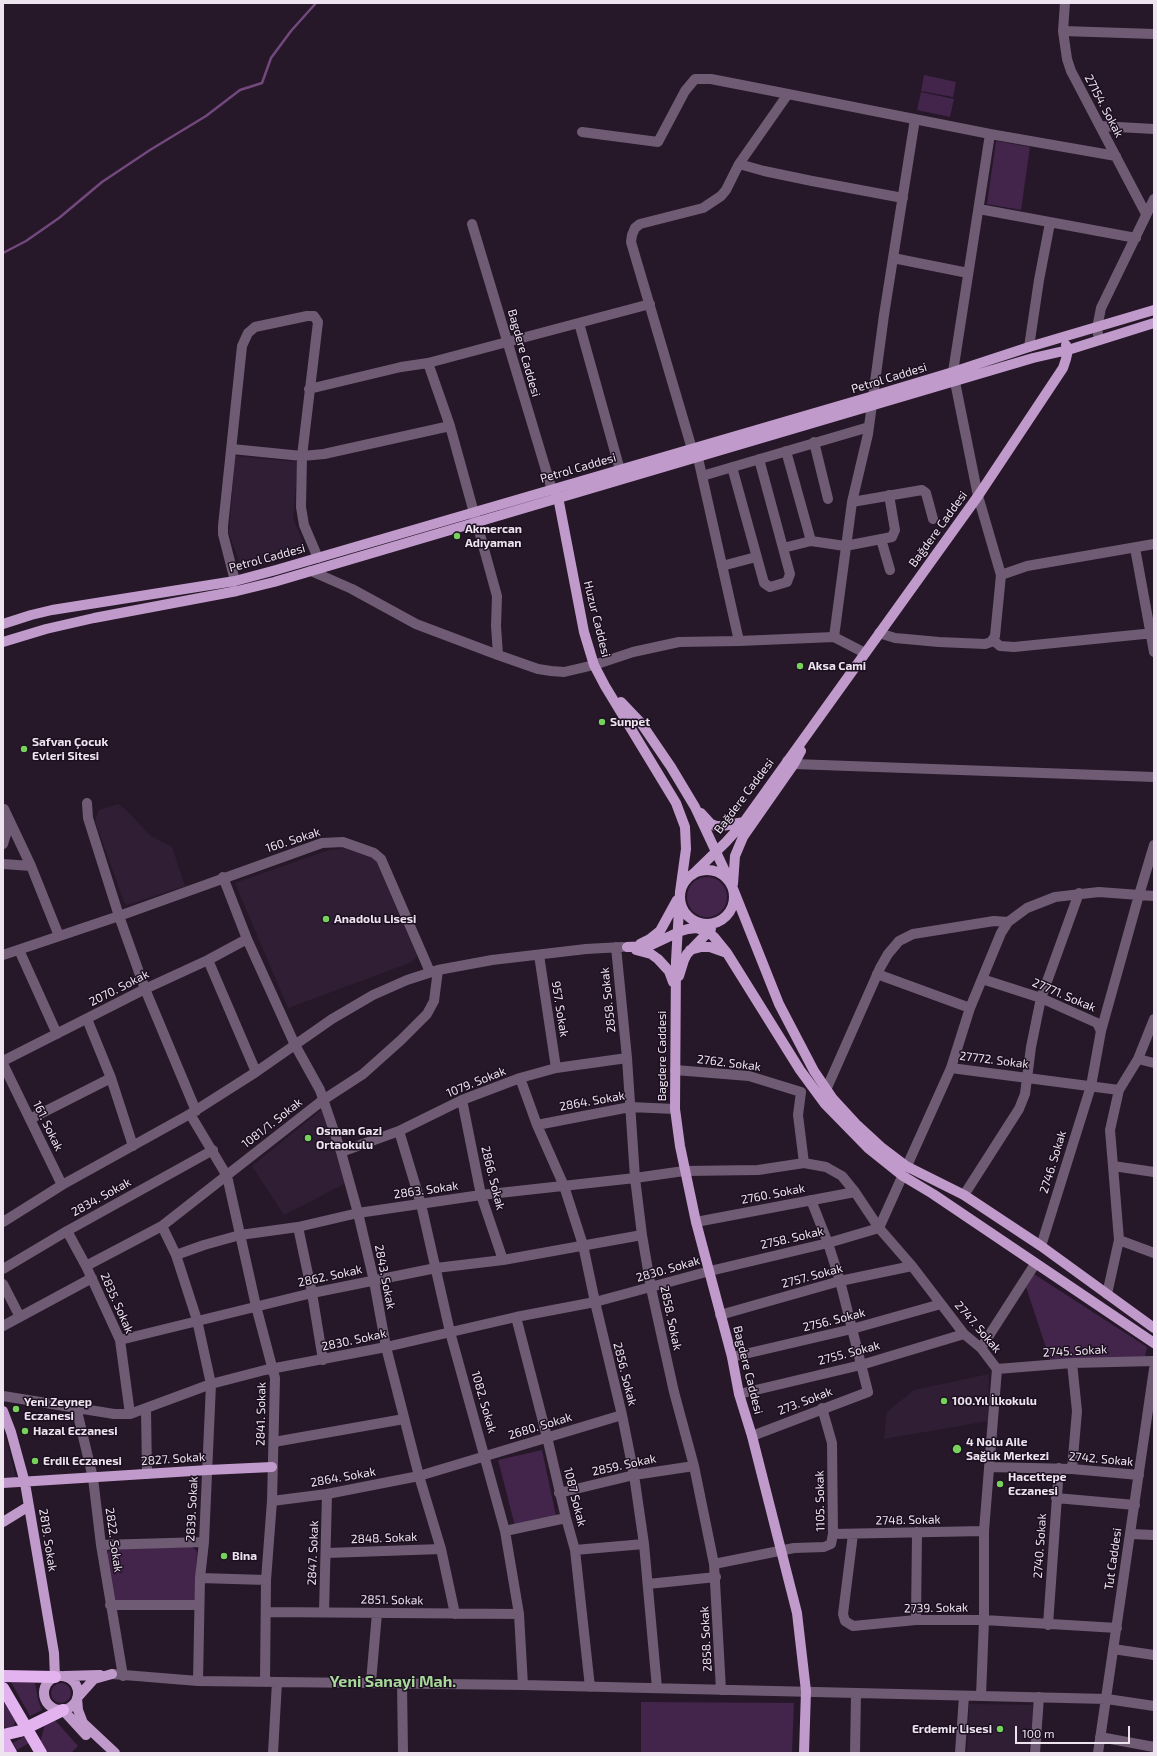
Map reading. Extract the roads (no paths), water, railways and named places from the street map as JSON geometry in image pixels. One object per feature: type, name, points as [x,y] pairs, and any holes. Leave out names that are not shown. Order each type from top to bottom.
[{"type":"highway","points":[[3,1676],[58,1676]]},
{"type":"highway","points":[[3,1688],[41,1753]]},
{"type":"highway","points":[[3,1735],[14,1733],[26,1728],[63,1710]]},
{"type":"highway","points":[[3,1739],[12,1753]]},
{"type":"main road","name":"Petrol Caddesi","points":[[3,624],[52,610],[235,581],[476,517],[555,493],[620,470],[873,396],[953,377],[1029,347],[1154,310]]},
{"type":"main road","points":[[555,493],[698,458],[872,407],[953,377],[1068,350],[1154,323]]},
{"type":"main road","points":[[1064,337],[1068,350]]},
{"type":"main road","name":"Bağdere Caddesi","points":[[732,886],[735,856],[743,837],[812,728],[978,496],[1063,368],[1068,350]]},
{"type":"main road","name":"Huzur Caddesi","points":[[555,493],[584,632],[594,665],[605,686],[676,803],[682,816],[686,842],[680,892]]},
{"type":"main road","points":[[3,642],[46,629],[94,618],[237,591],[311,571],[476,517]]},
{"type":"main road","points":[[605,686],[641,723],[671,766],[695,807],[732,886],[779,1004],[814,1071],[833,1100],[904,1171],[933,1194],[1154,1344]]},
{"type":"main road","name":"Bağdere Caddesi","points":[[692,875],[744,822],[791,763]]},
{"type":"main road","points":[[695,807],[711,824],[716,826],[744,822]]},
{"type":"main road","points":[[627,947],[646,942],[658,933],[664,924],[684,882],[692,875],[701,870],[712,870],[726,877],[732,886],[735,896],[733,907],[727,916],[690,950],[684,960],[676,991]]},
{"type":"main road","points":[[680,892],[681,903],[685,913],[708,932],[727,953],[810,1084],[825,1104],[857,1138],[883,1162],[964,1195],[1041,1246],[1154,1328]]},
{"type":"main road","points":[[676,991],[677,932],[680,892]]},
{"type":"main road","points":[[698,923],[708,924],[719,922]]},
{"type":"main road","points":[[627,947],[649,946],[677,932],[692,928],[708,932]]},
{"type":"main road","points":[[627,947],[651,954],[658,959],[669,971],[676,991]]},
{"type":"main road","points":[[690,950],[701,947],[710,947],[727,953]]},
{"type":"main road","name":"Bagdere Caddesi","points":[[676,991],[675,1109],[684,1171],[732,1357],[739,1394],[752,1436],[797,1613],[806,1692],[804,1753]]},
{"type":"main road","name":"2819. Sokak","points":[[3,1411],[11,1432],[29,1506],[58,1676]]},
{"type":"main road","name":"2827. Sokak","points":[[3,1483],[24,1483],[272,1467]]},
{"type":"main road","points":[[3,1522],[29,1506]]},
{"type":"main road","points":[[104,1753],[63,1710],[51,1707],[45,1697],[46,1685],[58,1676],[118,1675]]},
{"type":"main road","points":[[63,1710],[72,1706],[94,1679],[118,1675]]},
{"type":"main road","points":[[58,1676],[73,1681],[76,1686],[79,1712],[83,1723],[114,1753]]},
{"type":"street","name":"27154. Sokak","points":[[1065,3],[1063,30],[1067,59],[1071,71],[1146,214]]},
{"type":"street","points":[[1063,30],[1154,34]]},
{"type":"street","points":[[582,132],[658,142],[685,91],[695,79],[711,79],[990,134],[1116,156]]},
{"type":"street","points":[[692,449],[632,242],[632,235],[635,228],[640,224],[709,205],[721,196],[726,190],[739,164],[788,94]]},
{"type":"street","points":[[834,637],[852,502],[869,427],[884,315],[915,119]]},
{"type":"street","points":[[1100,126],[1154,129]]},
{"type":"street","points":[[879,633],[895,638],[985,644],[993,640],[995,636],[1001,575],[978,496],[953,377],[990,134]]},
{"type":"street","points":[[739,164],[812,181],[903,198]]},
{"type":"street","points":[[1099,340],[1097,328],[1101,308],[1154,199]]},
{"type":"street","points":[[979,210],[1136,238]]},
{"type":"street","points":[[1029,347],[1039,280],[1050,223]]},
{"type":"street","name":"Bagdere Caddesi","points":[[472,224],[507,342],[555,493]]},
{"type":"street","points":[[893,258],[968,273]]},
{"type":"street","points":[[309,389],[428,363],[650,304]]},
{"type":"street","points":[[235,581],[223,534],[242,346],[248,333],[255,327],[307,316],[314,316],[317,319],[302,456],[301,513],[304,525],[318,558]]},
{"type":"street","points":[[579,323],[620,470]]},
{"type":"street","points":[[428,363],[450,426],[497,596],[496,626],[498,655]]},
{"type":"street","points":[[232,449],[302,456],[324,454],[450,426]]},
{"type":"street","points":[[702,476],[869,427]]},
{"type":"street","points":[[814,442],[828,499]]},
{"type":"street","points":[[786,451],[811,541]]},
{"type":"street","points":[[698,458],[739,641]]},
{"type":"street","points":[[732,467],[764,583],[770,587],[776,586],[787,582],[789,577],[783,548],[759,459]]},
{"type":"street","points":[[852,502],[923,490],[926,493],[933,519]]},
{"type":"street","points":[[783,548],[811,541],[846,546],[892,537],[895,532],[889,495]]},
{"type":"street","points":[[881,539],[890,570]]},
{"type":"street","points":[[1001,575],[1027,566],[1154,544]]},
{"type":"street","points":[[1135,548],[1152,633],[1154,652]]},
{"type":"street","points":[[722,566],[756,557]]},
{"type":"street","points":[[311,571],[352,589],[416,624],[498,655],[551,672],[564,672],[594,665],[633,652],[663,644],[679,642],[834,637],[865,654]]},
{"type":"street","points":[[993,640],[1000,646],[1014,647],[1152,633]]},
{"type":"street","points":[[791,763],[1154,777]]},
{"type":"street","name":"2841. Sokak","points":[[87,803],[88,818],[119,916],[145,989],[193,1112],[227,1176],[256,1306],[275,1378],[272,1501],[266,1580],[264,1681]]},
{"type":"street","points":[[3,844],[7,827],[4,808]]},
{"type":"street","points":[[4,808],[31,866],[59,936]]},
{"type":"street","name":"160. Sokak","points":[[3,955],[119,916],[223,877],[322,843],[343,842],[374,853],[381,860],[434,971]]},
{"type":"street","points":[[1091,1086],[1102,1030],[1154,845]]},
{"type":"street","points":[[3,864],[31,866]]},
{"type":"street","name":"2843. Sokak","points":[[223,877],[247,938],[295,1045],[320,1090],[341,1152],[358,1213],[374,1281],[386,1347],[419,1476],[441,1549],[455,1614]]},
{"type":"street","points":[[826,1090],[878,974],[888,954],[899,941],[913,934],[986,922],[1008,922],[1027,908],[1055,897],[1079,893],[1099,892],[1154,896]]},
{"type":"street","points":[[964,1195],[1019,1109],[1025,1094],[1031,1047],[1041,998],[1079,893]]},
{"type":"street","name":"27772. Sokak","points":[[1008,922],[1001,933],[970,1008],[951,1068],[1119,1090]]},
{"type":"street","name":"2070. Sokak","points":[[3,1061],[145,989],[208,960],[247,938]]},
{"type":"street","name":"2858. Sokak","points":[[616,947],[627,1058],[635,1178],[642,1235],[651,1288],[674,1392],[694,1466],[714,1564],[716,1577],[721,1690]]},
{"type":"street","points":[[3,1222],[62,1185],[193,1112],[256,1072],[332,1019],[372,995],[407,980],[434,971],[492,960],[586,949],[627,947]]},
{"type":"street","points":[[19,950],[57,1034]]},
{"type":"street","name":"957. Sokak","points":[[539,955],[556,1068]]},
{"type":"street","points":[[208,960],[256,1072]]},
{"type":"street","name":"1081/1. Sokak","points":[[86,1266],[162,1226],[323,1100],[363,1074],[427,1014],[434,1001],[434,971]]},
{"type":"street","points":[[878,974],[970,1008]]},
{"type":"street","name":"27771. Sokak","points":[[982,979],[1041,998],[1097,1023],[1102,1030]]},
{"type":"street","points":[[87,1019],[111,1078],[133,1146]]},
{"type":"street","points":[[1107,1294],[1119,1240],[1110,1130],[1119,1090],[1138,1060],[1154,1019]]},
{"type":"street","name":"1079. Sokak","points":[[341,1152],[399,1131],[462,1100],[520,1078],[556,1068],[627,1058]]},
{"type":"street","points":[[1138,1060],[1154,1063]]},
{"type":"street","points":[[3,1064],[6,1080]]},
{"type":"street","points":[[879,1228],[951,1068]]},
{"type":"street","name":"2762. Sokak","points":[[675,1070],[749,1076],[801,1092]]},
{"type":"street","points":[[30,1119],[111,1078]]},
{"type":"street","name":"2856. Sokak","points":[[520,1078],[537,1125],[564,1186],[583,1245],[622,1415],[634,1475],[644,1544],[657,1688]]},
{"type":"street","name":"161. Sokak","points":[[6,1080],[30,1119],[62,1185]]},
{"type":"street","points":[[804,1163],[798,1115],[801,1092],[810,1084]]},
{"type":"street","name":"2746. Sokak","points":[[1041,1246],[1091,1086]]},
{"type":"street","name":"2866. Sokak","points":[[462,1100],[482,1195],[503,1260]]},
{"type":"street","name":"2864. Sokak","points":[[537,1125],[630,1107],[675,1109]]},
{"type":"street","name":"1082. Sokak","points":[[399,1131],[421,1204],[450,1332],[486,1457],[505,1531],[518,1614],[523,1685]]},
{"type":"street","name":"2834. Sokak","points":[[3,1269],[67,1231],[213,1150]]},
{"type":"street","name":"2760. Sokak","points":[[684,1171],[758,1170],[804,1163],[826,1167],[842,1176]]},
{"type":"street","points":[[1113,1166],[1154,1172]]},
{"type":"street","name":"2863. Sokak","points":[[176,1256],[204,1245],[240,1235],[298,1227],[358,1213],[482,1195],[684,1171]]},
{"type":"street","name":"2747. Sokak","points":[[842,1176],[855,1192],[879,1228],[912,1266],[964,1334],[981,1348],[997,1370],[984,1531],[984,1620],[981,1696]]},
{"type":"street","name":"2760. Sokak","points":[[696,1222],[855,1192]]},
{"type":"street","points":[[811,1200],[828,1243],[840,1281],[861,1365]]},
{"type":"street","name":"2839. Sokak","points":[[162,1226],[176,1256],[197,1320],[211,1384],[204,1542],[200,1578],[198,1681]]},
{"type":"street","points":[[298,1227],[324,1360]]},
{"type":"street","name":"2758. Sokak","points":[[710,1271],[828,1243],[879,1228]]},
{"type":"street","name":"2835. Sokak","points":[[67,1231],[92,1278],[120,1340],[130,1414]]},
{"type":"street","name":"2862. Sokak","points":[[120,1340],[312,1293],[436,1268],[503,1260],[642,1235]]},
{"type":"street","points":[[1119,1240],[1154,1254]]},
{"type":"street","points":[[981,1348],[1036,1264]]},
{"type":"street","name":"2757. Sokak","points":[[720,1315],[840,1281],[912,1266]]},
{"type":"street","name":"2830. Sokak","points":[[3,1396],[114,1414],[130,1414],[211,1384],[272,1369],[324,1360],[516,1317],[595,1302],[710,1271]]},
{"type":"street","points":[[3,1326],[92,1278]]},
{"type":"street","points":[[3,1284],[20,1317]]},
{"type":"street","name":"2756. Sokak","points":[[732,1357],[852,1329],[941,1304]]},
{"type":"street","name":"1087 Sokak","points":[[516,1317],[547,1437],[559,1493],[576,1550],[590,1687]]},
{"type":"street","name":"2755. Sokak","points":[[739,1394],[861,1365],[964,1334]]},
{"type":"street","name":"2745. Sokak","points":[[997,1370],[1072,1363],[1154,1361]]},
{"type":"street","points":[[1072,1363],[1077,1411],[1072,1469]]},
{"type":"street","name":"273. Sokak","points":[[752,1436],[822,1408],[868,1392],[861,1365]]},
{"type":"street","name":"Tut Caddesi","points":[[1098,1753],[1154,1369]]},
{"type":"street","name":"2822. Sokak","points":[[76,1407],[93,1478],[110,1605],[121,1659],[118,1675]]},
{"type":"street","points":[[146,1408],[147,1474]]},
{"type":"street","name":"1105. Sokak","points":[[782,1551],[794,1548],[824,1547],[831,1544],[833,1534],[832,1443],[822,1408]]},
{"type":"street","name":"2680. Sokak","points":[[419,1476],[622,1415]]},
{"type":"street","points":[[274,1442],[404,1419]]},
{"type":"street","name":"2859. Sokak","points":[[559,1493],[634,1475],[694,1466]]},
{"type":"street","name":"2742. Sokak","points":[[989,1467],[1059,1468],[1139,1475]]},
{"type":"street","name":"2740. Sokak","points":[[1048,1625],[1059,1468]]},
{"type":"street","name":"2864. Sokak","points":[[272,1501],[328,1494],[419,1476]]},
{"type":"street","name":"2847. Sokak","points":[[324,1612],[328,1494]]},
{"type":"street","points":[[1056,1498],[1134,1505]]},
{"type":"street","points":[[505,1531],[566,1518]]},
{"type":"street","name":"2748. Sokak","points":[[833,1534],[984,1531]]},
{"type":"street","points":[[916,1620],[917,1532]]},
{"type":"street","name":"2739. Sokak","points":[[853,1534],[843,1614],[845,1621],[853,1626],[916,1620],[984,1620],[1116,1628]]},
{"type":"street","points":[[1130,1534],[1154,1535]]},
{"type":"street","points":[[101,1545],[204,1542]]},
{"type":"street","points":[[576,1550],[644,1544]]},
{"type":"street","name":"2848. Sokak","points":[[327,1553],[441,1549]]},
{"type":"street","points":[[714,1564],[782,1551]]},
{"type":"street","points":[[648,1584],[716,1577]]},
{"type":"street","points":[[200,1578],[266,1580]]},
{"type":"street","points":[[110,1605],[200,1605]]},
{"type":"street","name":"2851. Sokak","points":[[266,1612],[518,1614]]},
{"type":"street","points":[[371,1682],[377,1613]]},
{"type":"street","points":[[1113,1649],[1154,1655]]},
{"type":"street","points":[[118,1675],[198,1681],[523,1685],[1107,1699],[1154,1706]]},
{"type":"street","points":[[273,1753],[277,1682]]},
{"type":"street","points":[[402,1683],[403,1753]]},
{"type":"street","points":[[855,1753],[856,1694]]},
{"type":"street","points":[[960,1753],[964,1696]]},
{"type":"street","points":[[1035,1753],[1039,1698]]},
{"type":"street","points":[[1100,1737],[1154,1747]]},
{"type":"waterway","points":[[3,253],[26,241],[59,218],[102,182],[150,150],[206,116],[240,90],[262,83],[271,58],[291,31],[316,3]]},
{"type":"place","name":"Akmercan Adıyaman","points":[[457,536]]},
{"type":"place","name":"Aksa Cami","points":[[800,666]]},
{"type":"place","name":"Sunpet","points":[[602,722]]},
{"type":"place","name":"Safvan Çocuk Evleri Sitesi","points":[[24,749]]},
{"type":"place","name":"Anadolu Lisesi","points":[[326,919]]},
{"type":"place","name":"Osman Gazi Ortaokulu","points":[[308,1138]]},
{"type":"place","name":"100.Yıl İlkokulu","points":[[944,1401]]},
{"type":"place","name":"Yeni Zeynep Eczanesi","points":[[16,1409]]},
{"type":"place","name":"Hazal Eczanesi","points":[[25,1431]]},
{"type":"place","name":"4 Nolu Aile Sağlık Merkezi","points":[[957,1449]]},
{"type":"place","name":"Erdil Eczanesi","points":[[35,1461]]},
{"type":"place","name":"Hacettepe Eczanesi","points":[[1000,1484]]},
{"type":"place","name":"Bina","points":[[224,1556]]},
{"type":"place","name":"Erdemir Lisesi","points":[[1000,1729]]},
{"type":"district","name":"Yeni Sanayi Mah.","points":[[393,1682]]}]
